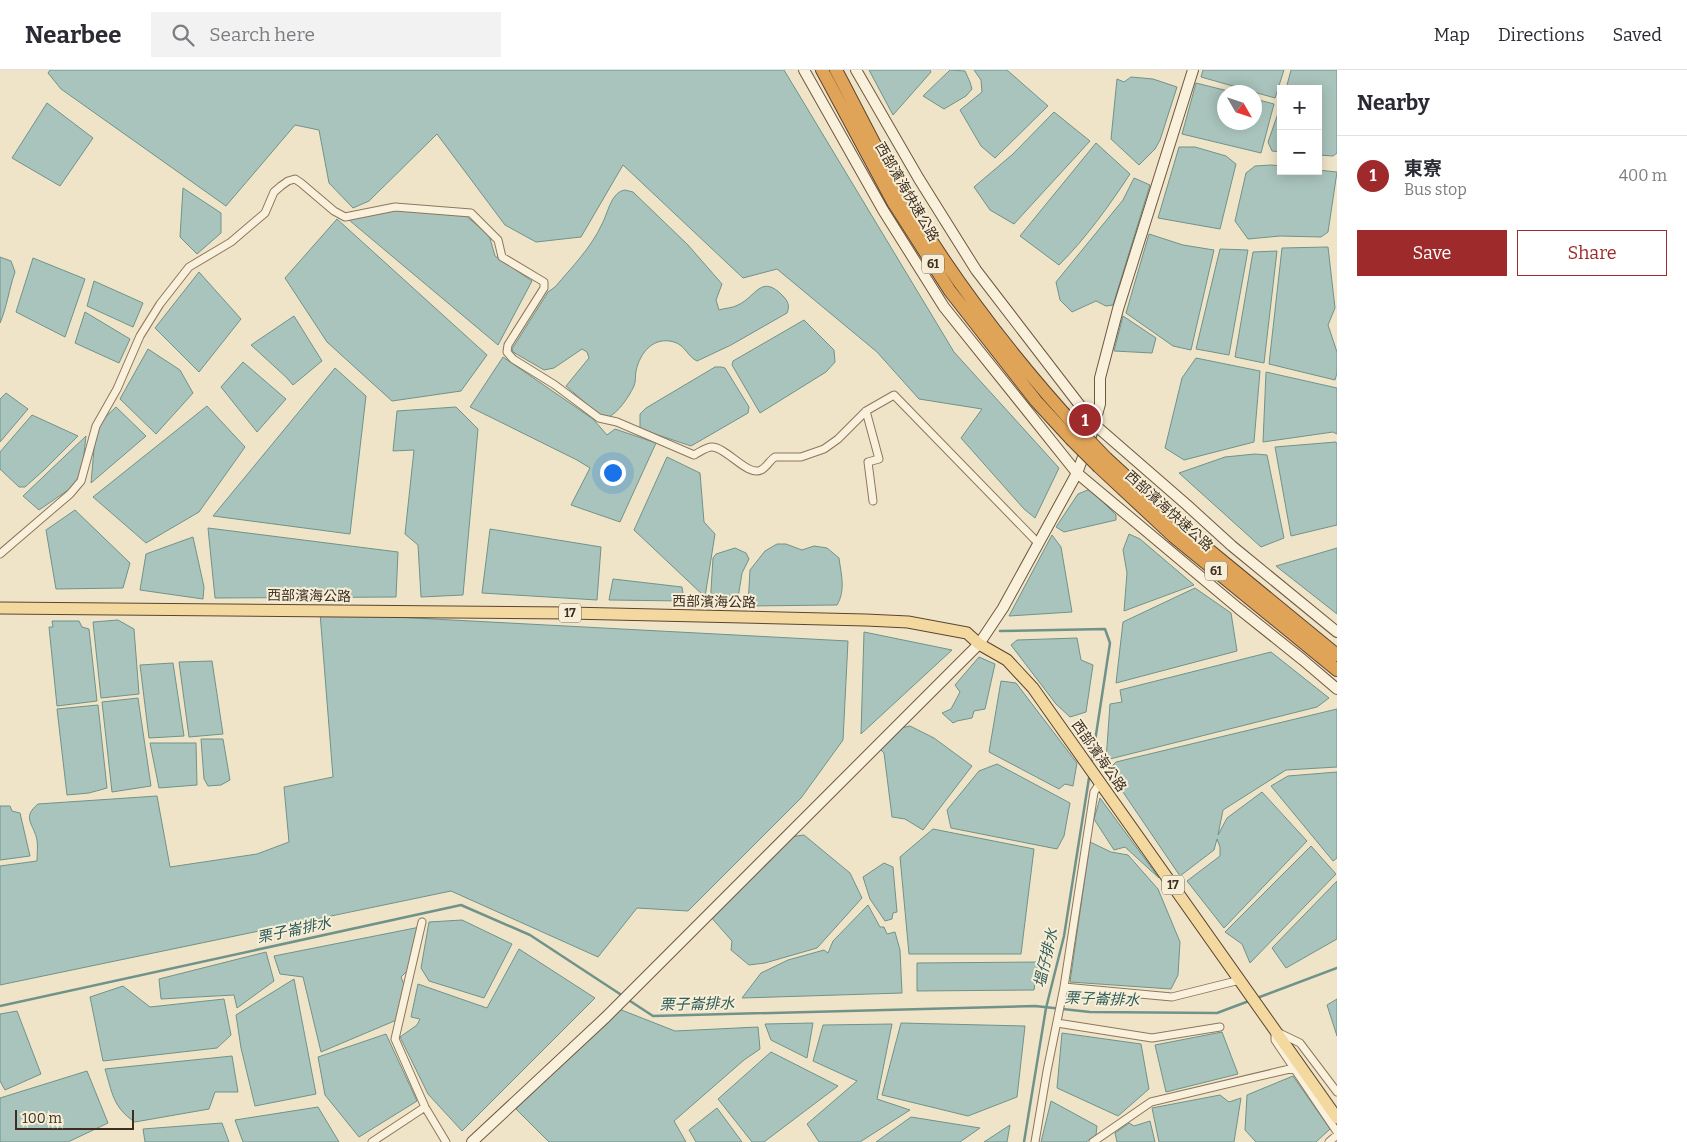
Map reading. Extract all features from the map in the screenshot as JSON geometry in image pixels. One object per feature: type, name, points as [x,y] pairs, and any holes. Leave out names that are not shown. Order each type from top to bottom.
[{"type":"highway","name":"西部濱海快速公路","points":[[822,70],[893,202],[950,291],[1036,401],[1075,434]]},
{"type":"highway","name":"西部濱海快速公路","points":[[836,70],[902,194],[960,283],[1046,393],[1075,434]]},
{"type":"highway","name":"61","points":[[1075,434],[1103,463]]},
{"type":"highway","name":"西部濱海快速公路","points":[[1103,463],[1337,655]]},
{"type":"highway","name":"西部濱海快速公路","points":[[1103,463],[1173,536],[1337,670]]},
{"type":"main road","name":"西部濱海公路","points":[[0,608],[569,613],[859,620],[908,622],[967,633],[979,644],[1008,660],[1033,688],[1272,1027]]},
{"type":"main road","name":"17","points":[[1272,1027],[1337,1118]]},
{"type":"street","points":[[804,70],[883,210],[944,307],[1077,473],[1337,689]]},
{"type":"street","points":[[856,70],[919,179],[976,270],[1095,425],[1232,546],[1337,632]]},
{"type":"street","points":[[472,1142],[606,1017],[979,644],[1003,608],[1077,473],[1095,425],[1100,404],[1100,378],[1110,337],[1193,70]]},
{"type":"street","points":[[0,554],[70,494],[81,481],[96,426],[117,389],[140,336],[160,304],[189,267],[231,242],[265,213],[274,192],[288,181],[295,179],[301,182],[334,212],[345,217],[396,206],[471,213],[498,240],[502,257],[544,282],[544,288],[508,345],[507,352],[513,360],[555,385],[598,418],[618,422],[694,455],[712,447],[720,449],[737,462],[754,471],[761,470],[775,457],[801,457],[824,449],[838,439],[866,411],[894,395],[1038,543]]},
{"type":"street","points":[[866,411],[879,459],[868,462],[873,501]]},
{"type":"street","points":[[1035,1142],[1064,987],[1094,792],[1100,783]]},
{"type":"street","points":[[422,922],[395,1039],[425,1108],[446,1142]]},
{"type":"street","points":[[1064,987],[1172,997],[1240,980]]},
{"type":"street","points":[[1057,1023],[1152,1038],[1220,1028]]},
{"type":"street","points":[[1272,1027],[1275,1040],[1337,1133],[1329,1142]]},
{"type":"street","points":[[1272,1027],[1300,1043],[1337,1092]]},
{"type":"street","points":[[1093,1142],[1151,1102],[1294,1068]]},
{"type":"street","points":[[372,1142],[425,1108]]},
{"type":"water","points":[[50,70],[784,70],[954,352],[1059,468],[1035,518],[1024,509],[961,438],[982,409],[919,399],[877,352],[777,269],[743,278],[623,165],[581,237],[536,242],[505,225],[437,134],[369,201],[353,208],[329,183],[319,130],[295,125],[226,206],[61,89],[48,73]]},
{"type":"water","points":[[869,70],[930,70],[931,72],[893,115]]},
{"type":"water","points":[[950,70],[965,71],[972,89],[966,96],[944,109],[923,96]]},
{"type":"water","points":[[974,70],[1007,70],[1048,106],[995,158],[981,146],[960,110],[982,92],[981,80]]},
{"type":"water","points":[[1203,70],[1284,70],[1279,85],[1277,85],[1275,98],[1262,94],[1262,85],[1229,85],[1201,77]]},
{"type":"water","points":[[1291,70],[1337,70],[1337,153],[1333,156],[1322,155],[1322,85],[1287,85]]},
{"type":"water","points":[[1131,77],[1153,79],[1177,87],[1160,140],[1155,149],[1139,165],[1111,139],[1117,79],[1124,82]]},
{"type":"water","points":[[1196,83],[1217,88],[1217,130],[1262,130],[1262,101],[1274,104],[1261,153],[1182,134]]},
{"type":"water","points":[[47,103],[93,138],[60,186],[12,158]]},
{"type":"water","points":[[1054,112],[1090,141],[1014,224],[990,210],[974,187],[1013,154]]},
{"type":"water","points":[[1277,116],[1277,152],[1272,151],[1268,142]]},
{"type":"water","points":[[1096,143],[1130,174],[1097,221],[1059,265],[1020,236]]},
{"type":"water","points":[[1179,147],[1195,147],[1226,156],[1236,164],[1220,229],[1158,218]]},
{"type":"water","points":[[1255,166],[1277,166],[1277,175],[1322,175],[1322,170],[1337,172],[1328,232],[1321,237],[1280,236],[1248,239],[1235,221],[1246,173]]},
{"type":"water","points":[[1134,178],[1150,185],[1113,305],[1106,306],[1096,301],[1072,312],[1060,300],[1056,282],[1123,200]]},
{"type":"water","points":[[183,188],[221,213],[221,233],[197,254],[180,237]]},
{"type":"water","points":[[625,190],[633,192],[688,245],[722,284],[716,300],[719,310],[738,305],[764,287],[775,289],[783,296],[788,308],[787,313],[731,345],[697,361],[684,348],[674,342],[660,341],[649,347],[638,364],[635,384],[629,395],[619,408],[607,418],[598,414],[566,386],[589,358],[587,352],[582,349],[554,368],[544,370],[513,352],[512,349],[548,292],[555,287],[581,257],[592,241],[613,199]]},
{"type":"water","points":[[395,210],[466,216],[489,235],[495,256],[532,281],[498,345],[349,220]]},
{"type":"water","points":[[337,219],[487,355],[461,391],[392,401],[327,342],[285,278]]},
{"type":"water","points":[[1149,234],[1183,245],[1214,250],[1191,350],[1173,346],[1126,313]]},
{"type":"water","points":[[1328,247],[1335,308],[1328,325],[1337,352],[1335,380],[1269,364],[1282,248]]},
{"type":"water","points":[[1220,249],[1248,250],[1229,355],[1196,349]]},
{"type":"water","points":[[1277,251],[1264,363],[1235,357],[1253,252]]},
{"type":"water","points":[[0,257],[11,261],[15,272],[0,323]]},
{"type":"water","points":[[33,258],[85,279],[65,337],[16,312]]},
{"type":"water","points":[[199,272],[241,319],[199,372],[155,328]]},
{"type":"water","points":[[94,281],[143,303],[133,327],[87,306]]},
{"type":"water","points":[[85,312],[130,339],[119,363],[75,343]]},
{"type":"water","points":[[294,316],[322,361],[293,385],[251,345]]},
{"type":"water","points":[[1123,316],[1156,338],[1152,353],[1114,351]]},
{"type":"water","points":[[804,320],[834,350],[835,362],[826,372],[760,413],[732,365],[733,361]]},
{"type":"water","points":[[148,349],[180,370],[193,393],[156,434],[120,399]]},
{"type":"water","points":[[503,357],[593,419],[607,435],[615,429],[656,443],[620,522],[571,505],[590,468],[470,407]]},
{"type":"water","points":[[1196,358],[1260,371],[1254,442],[1184,460],[1165,448],[1182,378]]},
{"type":"water","points":[[243,362],[286,399],[257,432],[221,387]]},
{"type":"water","points":[[715,367],[725,368],[749,407],[748,413],[691,446],[640,429],[640,414],[646,408]]},
{"type":"water","points":[[335,368],[366,396],[350,534],[213,516]]},
{"type":"water","points":[[1266,372],[1337,388],[1337,434],[1333,432],[1263,442]]},
{"type":"water","points":[[6,393],[28,409],[0,442],[0,399]]},
{"type":"water","points":[[207,406],[245,447],[199,512],[146,543],[93,497]]},
{"type":"water","points":[[116,407],[146,436],[91,483],[96,426]]},
{"type":"water","points":[[456,407],[478,429],[463,595],[421,597],[418,545],[405,534],[414,450],[393,451],[397,411]]},
{"type":"water","points":[[32,415],[78,436],[25,487],[19,487],[0,469],[0,452]]},
{"type":"water","points":[[86,436],[81,481],[39,510],[23,496]]},
{"type":"water","points":[[1336,442],[1337,525],[1291,536],[1275,447]]},
{"type":"water","points":[[1255,454],[1267,455],[1284,538],[1261,547],[1179,473],[1225,457]]},
{"type":"water","points":[[667,457],[700,473],[704,522],[715,534],[705,597],[634,530]]},
{"type":"water","points":[[1090,489],[1116,515],[1116,520],[1064,532],[1056,527],[1078,494]]},
{"type":"water","points":[[75,510],[130,563],[123,588],[56,589],[46,530]]},
{"type":"water","points":[[208,528],[398,552],[396,597],[215,598]]},
{"type":"water","points":[[490,529],[601,547],[597,600],[482,593]]},
{"type":"water","points":[[1129,534],[1140,539],[1194,585],[1124,611],[1127,573],[1123,550]]},
{"type":"water","points":[[1052,535],[1061,547],[1072,612],[1009,616]]},
{"type":"water","points":[[193,537],[204,587],[203,599],[140,590],[146,554]]},
{"type":"water","points":[[777,544],[786,544],[802,550],[814,546],[827,548],[839,558],[842,588],[837,605],[748,606],[750,570],[765,551]]},
{"type":"water","points":[[735,548],[746,553],[749,559],[742,573],[737,604],[710,606],[713,558],[716,554]]},
{"type":"water","points":[[1337,548],[1337,614],[1276,566]]},
{"type":"water","points":[[613,579],[682,587],[684,601],[609,600]]},
{"type":"water","points":[[1195,588],[1231,613],[1237,651],[1116,683],[1123,622]]},
{"type":"water","points":[[320,613],[848,641],[843,740],[801,798],[688,911],[637,908],[598,957],[451,891],[0,985],[0,866],[37,861],[37,840],[29,817],[38,804],[157,796],[170,867],[257,854],[289,842],[284,787],[333,777]]},
{"type":"water","points":[[118,620],[134,629],[139,694],[101,698],[93,622]]},
{"type":"water","points":[[52,621],[79,621],[82,627],[89,629],[97,701],[57,706],[49,627],[53,627]]},
{"type":"water","points":[[864,632],[952,650],[861,734]]},
{"type":"water","points":[[1077,638],[1081,660],[1093,665],[1086,712],[1070,717],[1056,704],[1011,645],[1017,640]]},
{"type":"water","points":[[1271,652],[1329,698],[1317,707],[1106,760],[1110,704],[1122,702],[1120,690]]},
{"type":"water","points":[[979,657],[995,664],[985,709],[974,711],[972,718],[953,723],[942,713],[951,709],[960,692],[955,685]]},
{"type":"water","points":[[212,661],[223,734],[189,737],[179,662]]},
{"type":"water","points":[[173,663],[184,736],[149,738],[140,665]]},
{"type":"water","points":[[1001,681],[1016,683],[1077,763],[1073,786],[1065,784],[1059,789],[989,752]]},
{"type":"water","points":[[138,698],[151,786],[112,792],[102,702]]},
{"type":"water","points":[[98,705],[107,788],[89,793],[67,795],[57,709]]},
{"type":"water","points":[[1337,709],[1337,767],[1286,770],[1223,810],[1218,835],[1227,818],[1262,792],[1307,841],[1224,928],[1187,881],[1220,856],[1220,847],[1217,839],[1214,850],[1180,876],[1108,770],[1116,762]]},
{"type":"water","points":[[910,726],[934,738],[972,766],[923,830],[905,819],[892,817],[884,753],[880,749],[901,728]]},
{"type":"water","points":[[201,739],[223,739],[230,780],[221,785],[208,786],[204,779]]},
{"type":"water","points":[[150,743],[196,743],[197,785],[159,788]]},
{"type":"water","points":[[997,764],[1070,803],[1064,836],[1057,849],[951,828],[947,810],[979,771]]},
{"type":"water","points":[[1337,772],[1337,858],[1333,861],[1271,786],[1288,776]]},
{"type":"water","points":[[1100,798],[1159,878],[1125,847],[1114,850],[1094,819]]},
{"type":"water","points":[[0,806],[10,806],[12,811],[20,813],[30,856],[0,860]]},
{"type":"water","points":[[933,829],[1034,849],[1021,954],[909,954],[900,857]]},
{"type":"water","points":[[804,835],[850,873],[862,898],[817,948],[765,963],[749,965],[731,950],[732,941],[710,916],[789,837]]},
{"type":"water","points":[[1090,842],[1111,852],[1128,855],[1158,889],[1180,942],[1178,975],[1171,989],[1070,982]]},
{"type":"water","points":[[1311,846],[1336,874],[1250,963],[1242,944],[1225,932]]},
{"type":"water","points":[[884,863],[893,867],[897,912],[893,913],[892,919],[885,921],[870,899],[863,877]]},
{"type":"water","points":[[1337,881],[1337,939],[1286,968],[1272,948]]},
{"type":"water","points":[[868,905],[880,927],[884,927],[887,934],[895,932],[900,950],[902,993],[742,998],[761,973],[788,960],[824,950],[828,953],[833,941]]},
{"type":"water","points":[[462,920],[512,944],[484,998],[429,981],[421,968],[429,922]]},
{"type":"water","points":[[420,927],[412,966],[401,977],[406,990],[399,1019],[321,1052],[303,977],[280,974],[274,956]]},
{"type":"water","points":[[519,949],[595,998],[462,1131],[428,1094],[400,1037],[417,1025],[420,1019],[411,1017],[418,984],[487,1008]]},
{"type":"water","points":[[266,952],[274,981],[237,1008],[234,995],[161,999],[159,979]]},
{"type":"water","points":[[1038,962],[1034,990],[917,991],[917,963]]},
{"type":"water","points":[[294,979],[316,1094],[255,1106],[241,1048],[236,1015]]},
{"type":"water","points":[[123,986],[150,1007],[224,999],[231,1035],[217,1048],[103,1061],[90,997]]},
{"type":"water","points":[[1337,999],[1337,1036],[1327,1005]]},
{"type":"water","points":[[619,1009],[675,1031],[758,1027],[760,1049],[744,1060],[674,1121],[686,1142],[549,1142],[516,1109]]},
{"type":"water","points":[[17,1011],[41,1074],[5,1090],[0,1081],[0,1014]]},
{"type":"water","points":[[813,1023],[807,1058],[771,1040],[765,1024]]},
{"type":"water","points":[[901,1023],[1025,1026],[1017,1097],[968,1116],[882,1095]]},
{"type":"water","points":[[892,1024],[877,1099],[910,1110],[860,1142],[819,1142],[807,1124],[857,1081],[813,1061],[823,1025]]},
{"type":"water","points":[[1222,1032],[1238,1074],[1166,1092],[1155,1045]]},
{"type":"water","points":[[1062,1033],[1141,1044],[1149,1089],[1118,1116],[1057,1088]]},
{"type":"water","points":[[386,1034],[417,1101],[359,1137],[325,1095],[318,1057]]},
{"type":"water","points":[[771,1052],[838,1086],[764,1142],[752,1142],[718,1099]]},
{"type":"water","points":[[232,1056],[238,1092],[215,1092],[209,1109],[135,1122],[122,1111],[114,1099],[105,1069]]},
{"type":"water","points":[[87,1071],[108,1123],[68,1142],[0,1142],[0,1098]]},
{"type":"water","points":[[1293,1076],[1330,1129],[1316,1142],[1256,1142],[1245,1130],[1247,1095]]},
{"type":"water","points":[[1220,1095],[1229,1102],[1241,1098],[1234,1142],[1159,1142],[1152,1108]]},
{"type":"water","points":[[1051,1101],[1097,1126],[1096,1135],[1086,1142],[1041,1142]]},
{"type":"water","points":[[318,1107],[339,1142],[243,1142],[235,1120]]},
{"type":"water","points":[[717,1108],[742,1142],[696,1142],[689,1130]]},
{"type":"water","points":[[911,1117],[980,1128],[960,1142],[876,1142]]},
{"type":"water","points":[[1150,1121],[1155,1142],[1117,1142],[1115,1133],[1129,1123],[1134,1126]]},
{"type":"water","points":[[222,1123],[229,1142],[145,1142],[143,1129]]},
{"type":"water","points":[[1010,1125],[1007,1142],[984,1142]]},
{"type":"waterway","name":"塭仔排水","points":[[1000,631],[1105,629],[1110,643],[1092,761]]},
{"type":"waterway","name":"塭仔排水","points":[[1024,1142],[1046,1008],[1064,936],[1089,778]]},
{"type":"waterway","name":"栗子崙排水","points":[[0,1006],[461,905],[530,935],[623,996]]},
{"type":"waterway","name":"栗子崙排水","points":[[1257,998],[1337,968]]},
{"type":"waterway","name":"栗子崙排水","points":[[627,999],[653,1016],[1035,1006],[1090,1012],[1217,1013],[1249,1001]]},
{"type":"place","name":"東寮","points":[[1085,420]]}]
